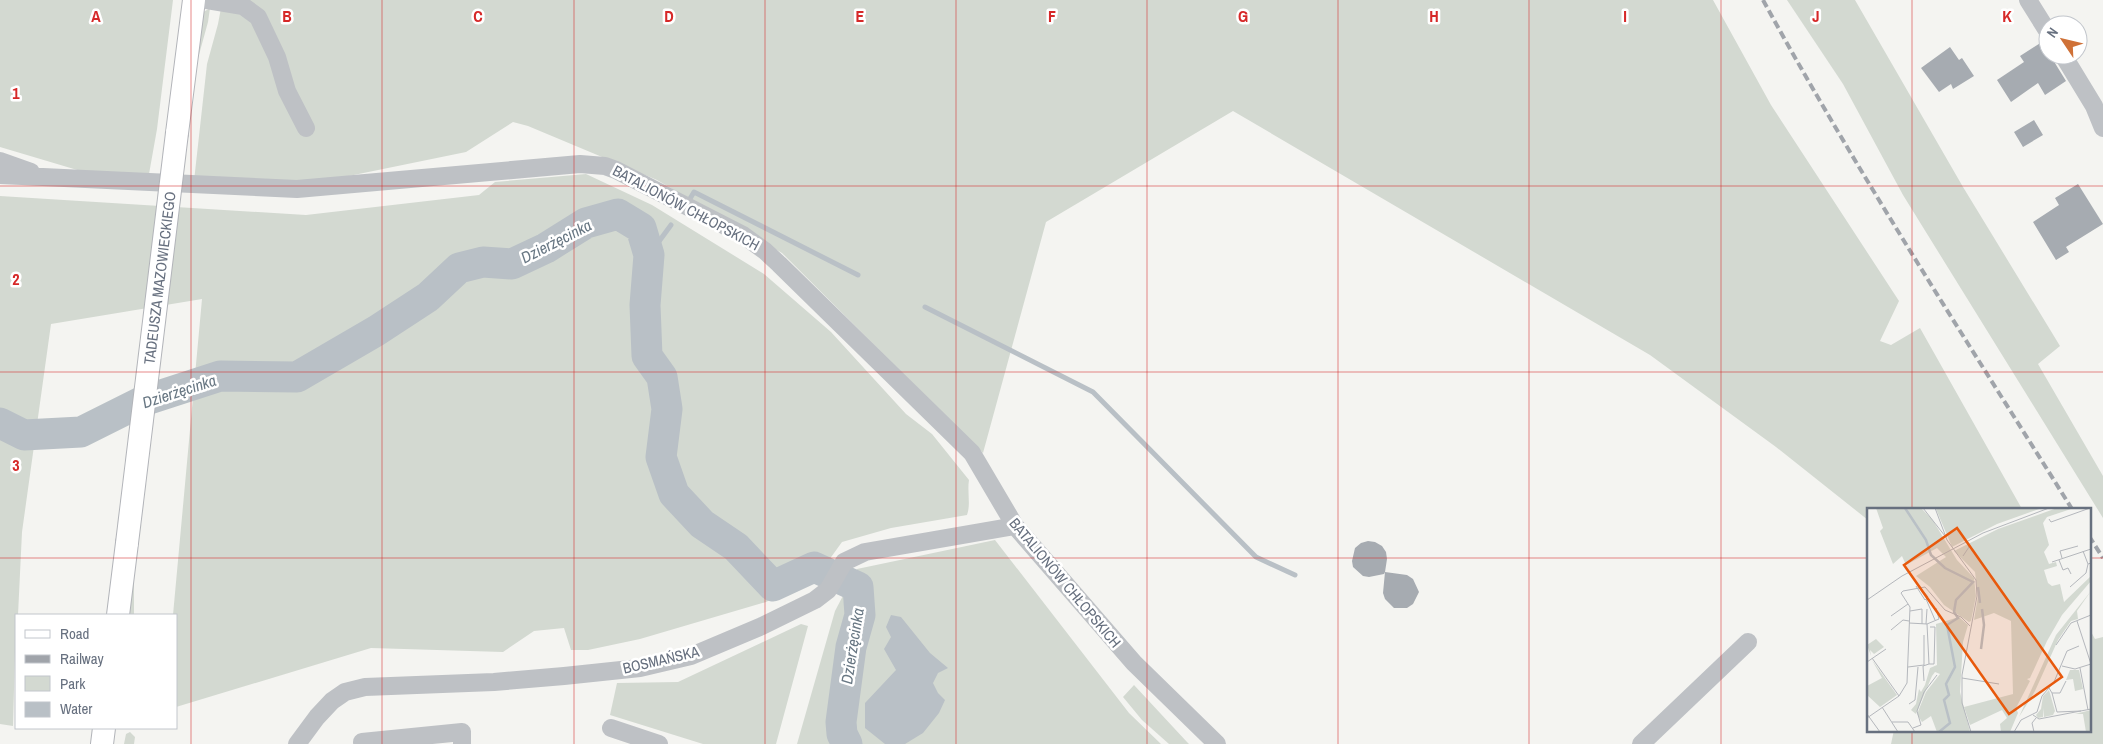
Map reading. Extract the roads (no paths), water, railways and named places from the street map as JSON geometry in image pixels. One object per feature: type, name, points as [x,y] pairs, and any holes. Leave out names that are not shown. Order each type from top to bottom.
[{"type":"main road","name":"TADEUSZA MAZOWIECKIEGO","points":[[118,614],[194,0]]},
{"type":"main road","points":[[102,744],[104,729]]},
{"type":"street","points":[[207,0],[237,4],[248,9],[258,17],[277,57],[287,91],[306,128]]},
{"type":"street","points":[[2028,0],[2038,16]]},
{"type":"street","points":[[2069,65],[2094,106],[2103,128]]},
{"type":"street","name":"BATALIONÓW CHŁOPSKICH","points":[[0,161],[40,177],[297,189],[580,164],[604,166],[616,170],[743,236],[765,250],[972,453],[1015,526],[1134,663],[1217,744]]},
{"type":"street","points":[[0,175],[40,177]]},
{"type":"street","name":"BOSMAŃSKA","points":[[298,744],[317,717],[344,692],[364,687],[494,682],[640,668],[691,656],[762,626],[815,600],[828,590],[844,562],[865,552],[1015,526]]},
{"type":"street","points":[[1641,744],[1748,642]]},
{"type":"street","points":[[611,728],[659,744]]},
{"type":"street","points":[[362,742],[462,732],[462,744]]},
{"type":"water","points":[[891,615],[901,617],[930,653],[948,668],[938,673],[933,683],[938,693],[945,700],[939,713],[923,733],[905,744],[885,744],[865,728],[865,703],[896,670],[884,649],[891,637],[886,627]]},
{"type":"waterway","points":[[688,202],[694,192],[858,275]]},
{"type":"waterway","name":"Dzierżęcinka","points":[[0,423],[24,435],[81,432],[143,401],[220,376],[297,377],[376,331],[428,297],[459,268],[483,262],[512,264],[546,248],[586,223],[618,214],[641,228],[649,255],[645,305],[647,356],[662,377],[667,409],[661,457],[674,494],[702,524],[736,547],[773,586],[814,567],[858,587],[860,615],[851,647],[841,722],[842,734],[847,744]]},
{"type":"waterway","points":[[649,255],[671,225]]},
{"type":"waterway","points":[[925,307],[1093,392],[1256,557],[1295,575]]},
{"type":"railway","points":[[1763,0],[1875,193],[2071,508]]},
{"type":"railway","points":[[2090,538],[2103,558]]}]
